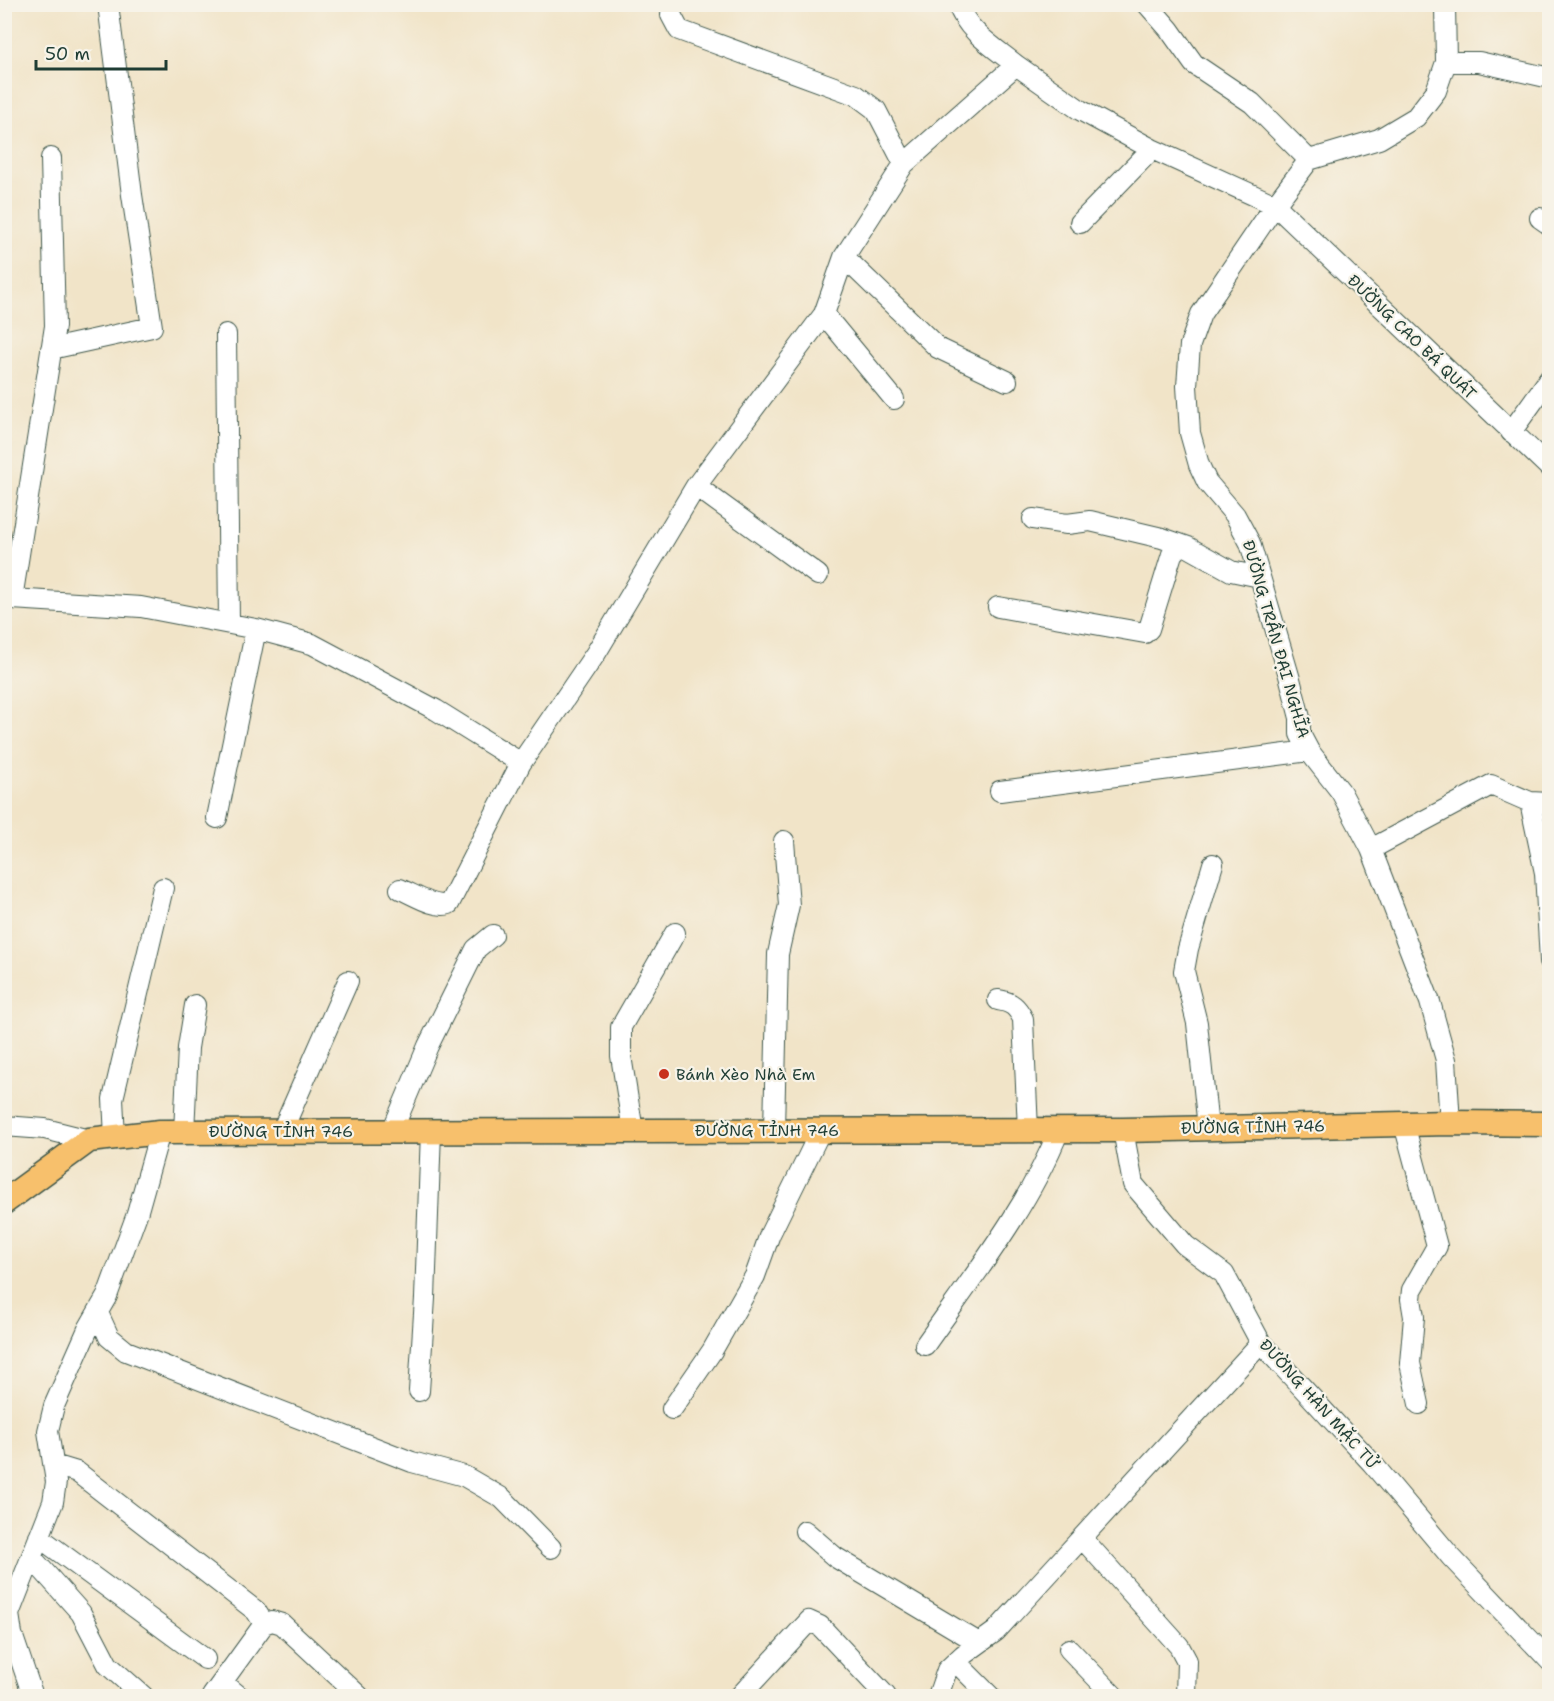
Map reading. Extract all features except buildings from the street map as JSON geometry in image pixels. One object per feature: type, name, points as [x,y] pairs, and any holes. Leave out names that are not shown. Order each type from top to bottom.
[{"type":"main road","name":"ĐƯỜNG TỈNH 746","points":[[4,1202],[89,1140],[160,1132],[1123,1130],[1450,1123],[1550,1124]]},
{"type":"street","points":[[51,349],[152,327],[132,195],[108,4]]},
{"type":"street","points":[[672,4],[671,15],[679,30],[856,95],[876,110],[904,164]]},
{"type":"street","name":"ĐƯỜNG CAO BÁ QUÁT","points":[[958,4],[967,22],[978,35],[1080,110],[1152,149],[1275,205],[1550,468]]},
{"type":"street","points":[[1147,4],[1169,28],[1194,64],[1252,103],[1309,160],[1379,139],[1416,117],[1436,91],[1446,62],[1445,4]]},
{"type":"street","points":[[1446,62],[1479,62],[1550,78]]},
{"type":"street","points":[[400,889],[435,904],[449,904],[521,763],[596,653],[696,486],[824,314],[844,257],[904,164],[1016,65]]},
{"type":"street","points":[[1080,223],[1152,149]]},
{"type":"street","points":[[51,158],[55,326],[8,599],[141,608],[256,628],[312,644],[436,710],[521,763]]},
{"type":"street","name":"ĐƯỜNG TRẦN ĐẠI NGHĨA","points":[[1309,160],[1275,205],[1201,314],[1190,345],[1188,386],[1190,433],[1199,465],[1208,482],[1245,531],[1290,679],[1300,718],[1300,734],[1309,751],[1341,792],[1371,849],[1430,1002],[1446,1060],[1450,1123]]},
{"type":"street","points":[[844,257],[938,348],[1007,381]]},
{"type":"street","points":[[824,314],[894,399]]},
{"type":"street","points":[[226,334],[229,623]]},
{"type":"street","points":[[1511,432],[1550,378]]},
{"type":"street","points":[[696,486],[818,575]]},
{"type":"street","points":[[1033,519],[1067,525],[1090,521],[1162,538],[1179,546],[1188,547],[1231,571],[1260,577]]},
{"type":"street","points":[[998,607],[1145,633],[1149,629],[1172,554],[1179,546]]},
{"type":"street","points":[[217,818],[256,628]]},
{"type":"street","points":[[1000,791],[1309,751]]},
{"type":"street","points":[[1371,849],[1491,785],[1530,802],[1550,803]]},
{"type":"street","points":[[1530,802],[1548,887],[1550,961]]},
{"type":"street","points":[[774,1130],[778,954],[789,904],[784,841]]},
{"type":"street","points":[[1208,1128],[1197,1023],[1184,970],[1213,864]]},
{"type":"street","points":[[115,1137],[112,1099],[163,888]]},
{"type":"street","points":[[633,1131],[621,1056],[621,1027],[675,933]]},
{"type":"street","points":[[392,1131],[428,1046],[471,957],[484,940],[493,935]]},
{"type":"street","points":[[282,1131],[348,981]]},
{"type":"street","points":[[998,1000],[1010,1002],[1018,1008],[1023,1019],[1028,1130]]},
{"type":"street","points":[[184,1132],[188,1048],[195,1005]]},
{"type":"street","points":[[1404,1124],[1437,1246],[1412,1290],[1414,1317],[1410,1363],[1419,1404]]},
{"type":"street","points":[[4,1126],[45,1129],[89,1140]]},
{"type":"street","points":[[672,1409],[712,1351],[755,1276],[770,1234],[821,1130]]},
{"type":"street","points":[[925,1345],[1003,1230],[1048,1158],[1059,1130]]},
{"type":"street","name":"ĐƯỜNG HÀN MẶC TỬ","points":[[1123,1130],[1133,1184],[1185,1245],[1224,1274],[1261,1343],[1372,1463],[1451,1557],[1550,1660]]},
{"type":"street","points":[[419,1391],[431,1131]]},
{"type":"street","points":[[33,1696],[12,1634],[9,1614],[39,1537],[46,1526],[53,1502],[56,1482],[48,1431],[54,1406],[88,1329],[107,1296],[137,1214],[160,1132]]},
{"type":"street","points":[[98,1313],[110,1337],[126,1351],[412,1462],[464,1476],[502,1498],[551,1548]]},
{"type":"street","points":[[938,1696],[947,1670],[996,1631],[1261,1343]]},
{"type":"street","points":[[54,1465],[77,1472],[256,1611],[264,1624]]},
{"type":"street","points":[[805,1531],[835,1557],[979,1643]]},
{"type":"street","points":[[39,1537],[206,1659]]},
{"type":"street","points":[[1082,1538],[1179,1646],[1187,1661],[1186,1696]]},
{"type":"street","points":[[32,1558],[81,1613],[108,1665],[143,1696]]},
{"type":"street","points":[[239,1696],[217,1689],[264,1624],[272,1621],[282,1624],[359,1696]]},
{"type":"street","points":[[740,1696],[809,1621],[820,1626],[886,1696]]},
{"type":"street","points":[[1069,1649],[1114,1696]]},
{"type":"street","points":[[956,1662],[983,1693]]},
{"type":"place","name":"Bánh Xèo Nhà Em","points":[[664,1074]]}]
